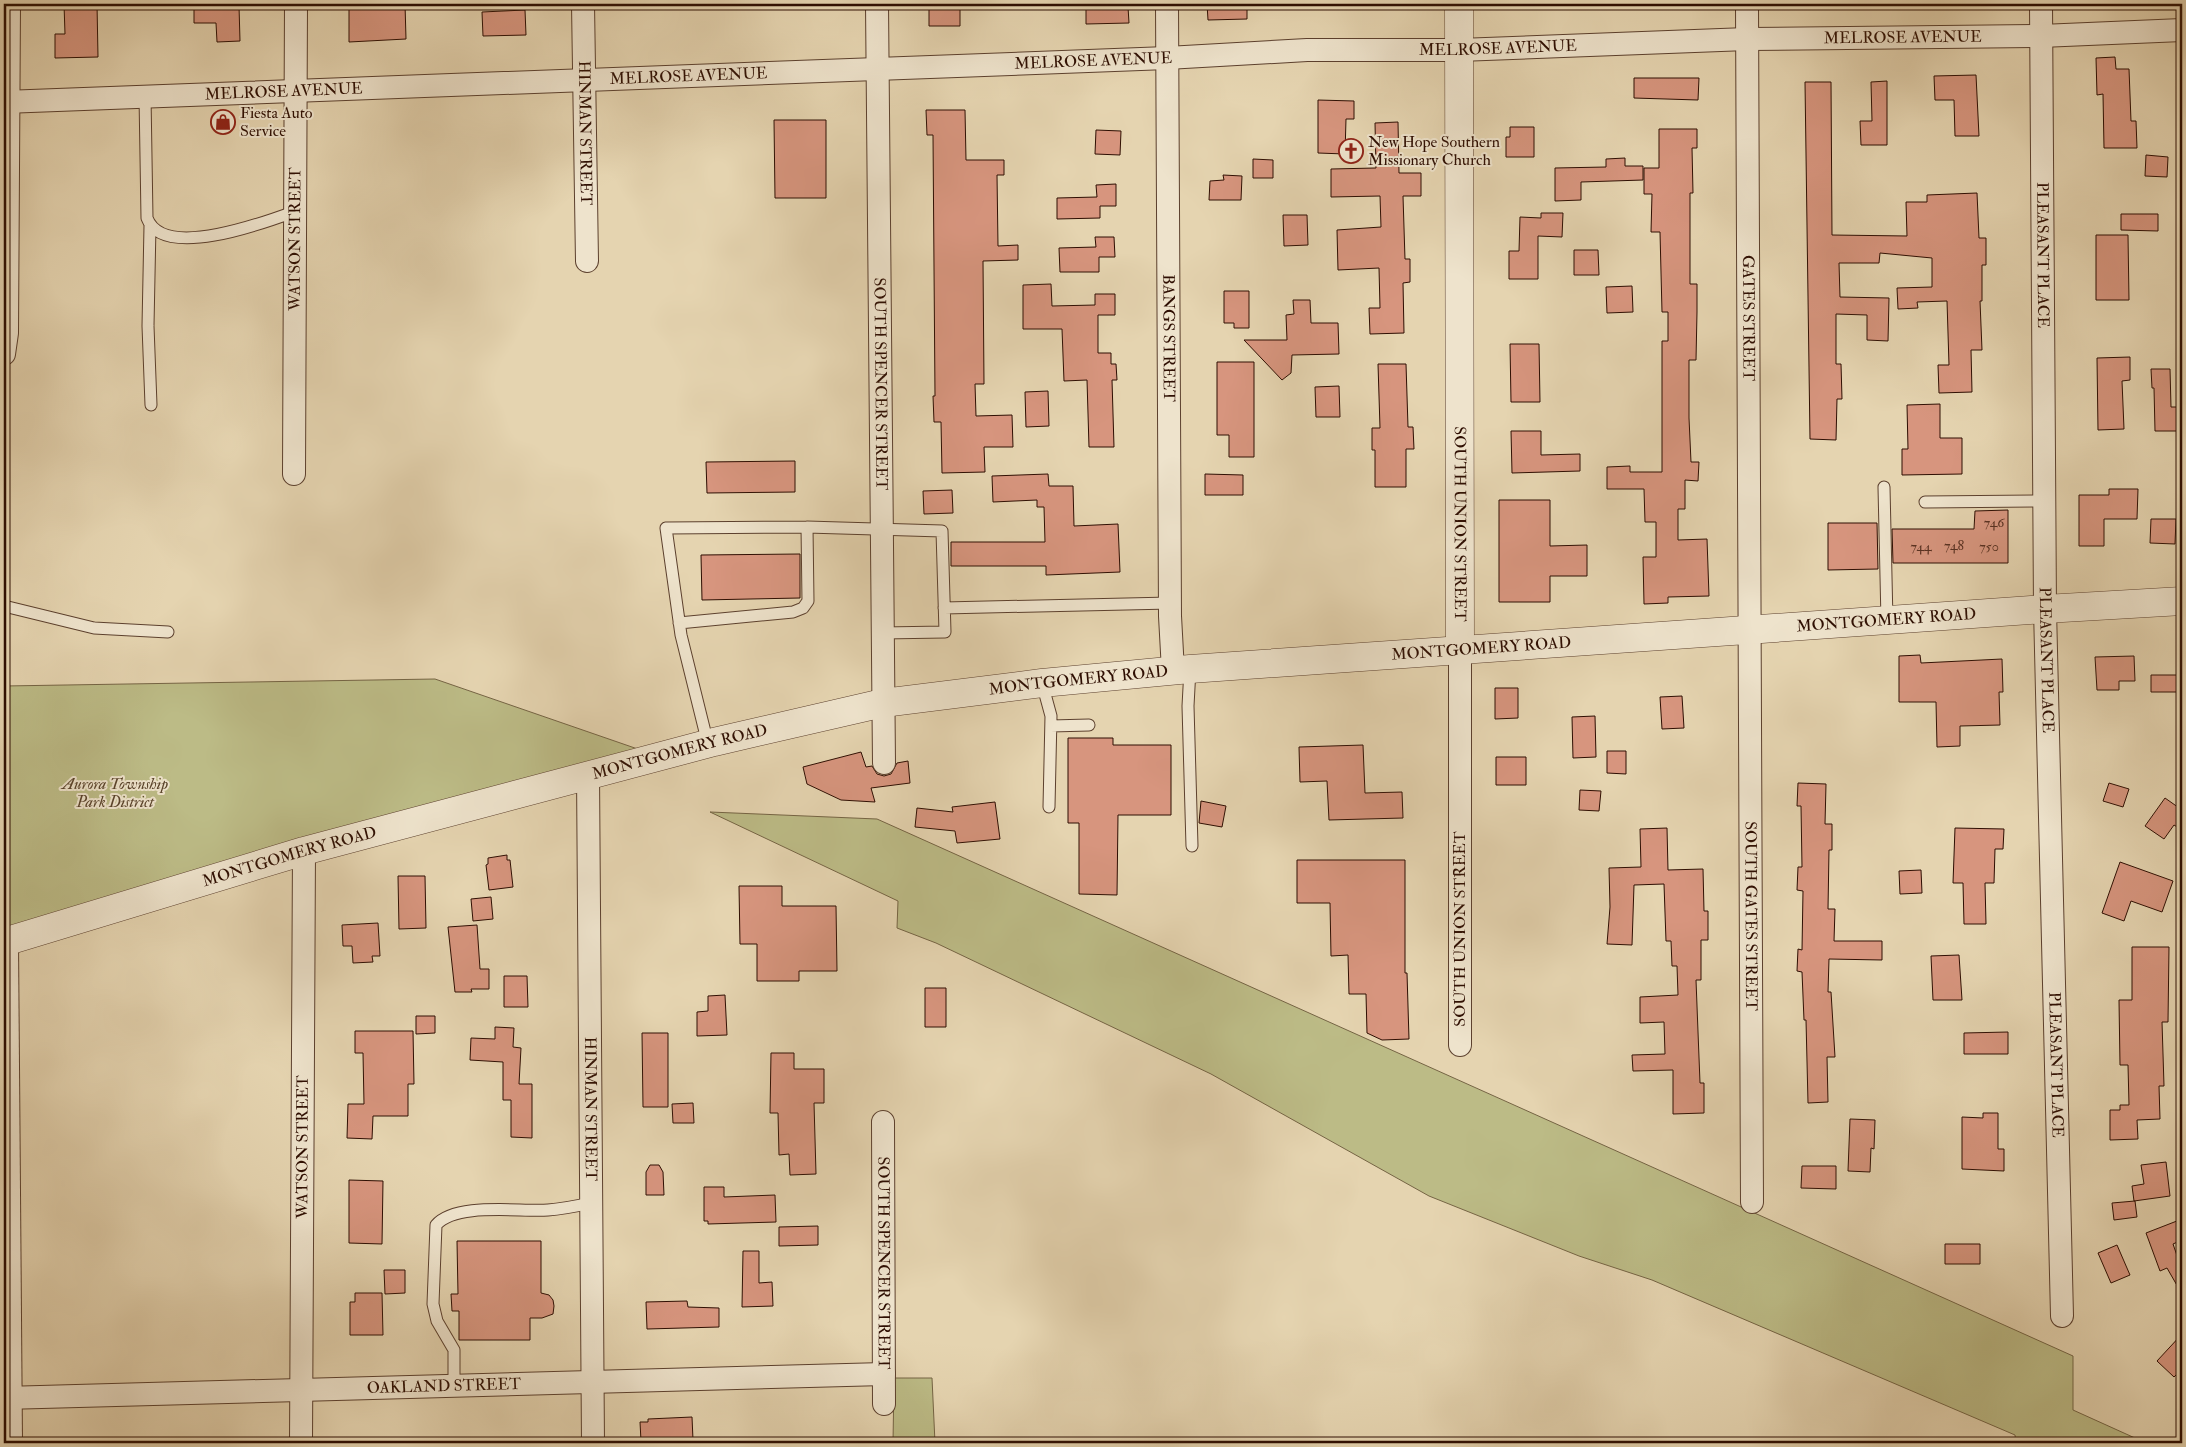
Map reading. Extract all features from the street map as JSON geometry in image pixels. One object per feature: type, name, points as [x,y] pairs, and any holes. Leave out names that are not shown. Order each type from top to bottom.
[{"type":"street","points":[[4,354],[7,333],[6,102],[8,4]]},
{"type":"street","name":"WATSON STREET","points":[[294,474],[296,4]]},
{"type":"street","name":"HINMAN STREET","points":[[583,4],[586,261]]},
{"type":"street","name":"SOUTH SPENCER STREET","points":[[877,4],[884,763]]},
{"type":"street","name":"BANGS STREET","points":[[1167,4],[1170,602],[1182,670]]},
{"type":"street","name":"SOUTH UNION STREET","points":[[1459,4],[1460,1045]]},
{"type":"street","name":"GATES STREET","points":[[1747,4],[1750,631]]},
{"type":"street","name":"PLEASANT PLACE","points":[[2041,4],[2045,609],[2062,1316]]},
{"type":"street","name":"MELROSE AVENUE","points":[[6,102],[1167,58],[1307,50],[1459,50],[1747,39],[2041,36],[2182,30]]},
{"type":"street","name":"MONTGOMERY ROAD","points":[[5,941],[304,851],[588,774],[883,703],[1042,683],[1182,670],[2182,601]]},
{"type":"street","name":"SOUTH GATES STREET","points":[[1750,631],[1752,1202]]},
{"type":"street","name":"HINMAN STREET","points":[[588,774],[593,1443]]},
{"type":"street","name":"WATSON STREET","points":[[302,1443],[304,851]]},
{"type":"street","points":[[5,941],[7,1398],[10,1443]]},
{"type":"street","name":"SOUTH SPENCER STREET","points":[[884,1122],[884,1404]]},
{"type":"street","name":"OAKLAND STREET","points":[[7,1398],[884,1374]]},
{"type":"lane","points":[[144,96],[147,218],[150,226],[148,326],[151,405]]},
{"type":"lane","points":[[150,226],[158,232],[184,237],[215,236],[251,228],[296,211]]},
{"type":"lane","points":[[1884,487],[1887,621]]},
{"type":"lane","points":[[1925,502],[2045,501]]},
{"type":"lane","points":[[679,623],[793,612],[803,608],[808,601],[807,527]]},
{"type":"lane","points":[[708,744],[679,623],[666,528],[807,527],[942,531],[945,632],[882,633]]},
{"type":"lane","points":[[944,608],[1170,602]]},
{"type":"lane","points":[[4,606],[94,628],[168,632]]},
{"type":"lane","points":[[1182,670],[1188,706],[1192,846]]},
{"type":"lane","points":[[1042,683],[1051,716],[1049,807]]},
{"type":"lane","points":[[1051,726],[1090,725]]},
{"type":"lane","points":[[454,1385],[454,1350],[437,1321],[433,1304],[436,1225],[442,1219],[469,1211],[550,1210],[591,1204]]},
{"type":"green space","name":"Aurora Township Park District","points":[[435,679],[658,756],[4,941],[4,686]]},
{"type":"green space","points":[[710,812],[877,819],[2073,1356],[2073,1410],[2146,1443],[2016,1443],[2015,1435],[1652,1280],[1579,1256],[1429,1196],[1211,1074],[936,943],[897,928],[898,901]]},
{"type":"green space","points":[[894,1378],[932,1378],[935,1443],[893,1443]]},
{"type":"building","points":[[64,4],[97,4],[98,57],[55,58],[55,34],[65,34]]},
{"type":"building","points":[[194,4],[211,4],[211,7],[239,6],[240,41],[217,42],[216,23],[194,23]]},
{"type":"building","points":[[349,4],[405,4],[406,39],[349,42]]},
{"type":"building","points":[[932,4],[960,4],[960,26],[929,26],[929,9],[932,9]]},
{"type":"building","points":[[1086,4],[1120,4],[1120,7],[1128,7],[1129,23],[1086,24]]},
{"type":"building","points":[[1207,4],[1247,4],[1247,19],[1208,20]]},
{"type":"building","points":[[525,10],[526,35],[483,36],[482,12]]},
{"type":"building","points":[[2115,57],[2116,69],[2129,69],[2131,121],[2136,121],[2137,148],[2104,148],[2103,94],[2097,95],[2096,58]]},
{"type":"building","points":[[1976,75],[1979,136],[1955,136],[1954,100],[1935,100],[1934,76]]},
{"type":"building","points":[[1634,78],[1699,78],[1698,100],[1634,98]]},
{"type":"building","points":[[1887,81],[1887,145],[1861,145],[1860,121],[1872,121],[1871,82]]},
{"type":"building","points":[[1805,82],[1831,82],[1832,235],[1907,236],[1906,202],[1927,202],[1927,195],[1977,193],[1979,238],[1986,238],[1986,265],[1982,265],[1982,301],[1980,301],[1982,350],[1971,350],[1972,392],[1939,393],[1938,365],[1949,365],[1947,301],[1917,302],[1918,308],[1898,309],[1897,288],[1932,287],[1932,258],[1880,253],[1879,263],[1839,263],[1840,297],[1889,298],[1888,341],[1867,340],[1867,315],[1836,314],[1836,364],[1841,364],[1842,399],[1837,399],[1836,440],[1810,439]]},
{"type":"building","points":[[1318,100],[1354,101],[1354,119],[1346,119],[1345,154],[1318,153]]},
{"type":"building","points":[[926,110],[965,110],[966,160],[1004,160],[1004,175],[997,175],[998,246],[1018,245],[1018,260],[983,261],[984,384],[975,384],[976,416],[1012,415],[1013,447],[984,447],[985,472],[942,473],[941,422],[934,422],[933,396],[935,396],[933,135],[927,135]]},
{"type":"building","points":[[774,120],[826,120],[826,198],[775,198]]},
{"type":"building","points":[[1398,122],[1399,173],[1421,173],[1421,196],[1403,196],[1405,259],[1410,259],[1410,282],[1403,283],[1404,333],[1370,334],[1369,308],[1380,308],[1379,268],[1338,270],[1337,230],[1381,227],[1380,196],[1331,197],[1331,169],[1376,168],[1375,123]]},
{"type":"building","points":[[1510,127],[1534,127],[1534,157],[1506,157],[1506,137],[1510,137]]},
{"type":"building","points":[[1659,129],[1697,129],[1697,148],[1692,148],[1693,193],[1690,193],[1690,284],[1697,284],[1696,360],[1689,360],[1689,418],[1691,462],[1699,462],[1698,481],[1685,480],[1685,509],[1678,509],[1678,540],[1707,539],[1709,596],[1668,597],[1668,603],[1644,604],[1643,557],[1656,557],[1656,522],[1645,522],[1644,489],[1607,489],[1607,467],[1630,466],[1630,472],[1662,472],[1662,341],[1668,341],[1668,312],[1662,312],[1660,232],[1651,232],[1652,194],[1644,194],[1644,168],[1659,168]]},
{"type":"building","points":[[1096,130],[1121,131],[1120,155],[1095,154]]},
{"type":"building","points":[[2146,155],[2168,157],[2167,177],[2145,176]]},
{"type":"building","points":[[1625,158],[1625,166],[1643,166],[1643,180],[1581,182],[1581,200],[1555,201],[1555,168],[1606,167],[1606,159]]},
{"type":"building","points":[[1253,159],[1273,160],[1273,178],[1253,178]]},
{"type":"building","points":[[1223,175],[1242,176],[1241,200],[1209,200],[1210,181],[1224,180]]},
{"type":"building","points":[[1116,184],[1116,206],[1100,206],[1100,218],[1057,219],[1057,198],[1097,197],[1096,185]]},
{"type":"building","points":[[1541,213],[1563,213],[1562,237],[1538,236],[1538,279],[1509,279],[1509,251],[1519,251],[1520,217],[1541,218]]},
{"type":"building","points":[[2121,214],[2158,214],[2158,231],[2121,230]]},
{"type":"building","points":[[1283,215],[1307,215],[1308,245],[1284,246]]},
{"type":"building","points":[[2096,235],[2128,235],[2129,300],[2096,300]]},
{"type":"building","points":[[1095,237],[1114,237],[1115,257],[1099,257],[1099,272],[1060,272],[1059,248],[1096,247]]},
{"type":"building","points":[[1574,250],[1598,250],[1599,275],[1574,275]]},
{"type":"building","points":[[1051,284],[1052,306],[1095,305],[1095,294],[1115,294],[1115,315],[1098,315],[1098,353],[1111,353],[1111,364],[1116,364],[1117,380],[1112,380],[1114,447],[1089,447],[1087,380],[1064,381],[1062,329],[1023,329],[1023,285]]},
{"type":"building","points":[[1632,286],[1633,312],[1607,313],[1606,287]]},
{"type":"building","points":[[1224,291],[1249,291],[1249,328],[1234,328],[1234,323],[1224,323]]},
{"type":"building","points":[[1293,300],[1310,300],[1311,323],[1338,323],[1339,354],[1292,355],[1291,373],[1282,380],[1244,340],[1287,340],[1286,315],[1294,314]]},
{"type":"building","points":[[1510,344],[1539,344],[1540,402],[1511,402]]},
{"type":"building","points":[[2130,357],[2130,380],[2122,381],[2124,429],[2098,430],[2097,358]]},
{"type":"building","points":[[1217,362],[1254,362],[1254,457],[1229,457],[1229,435],[1217,435]]},
{"type":"building","points":[[1378,364],[1406,364],[1408,427],[1413,427],[1414,449],[1406,449],[1406,487],[1375,487],[1375,450],[1372,450],[1372,428],[1380,428]]},
{"type":"building","points":[[2151,369],[2170,369],[2171,407],[2180,407],[2180,431],[2155,431],[2154,388],[2152,388]]},
{"type":"building","points":[[1339,386],[1340,417],[1316,417],[1315,387]]},
{"type":"building","points":[[1048,391],[1049,426],[1026,427],[1025,392]]},
{"type":"building","points":[[1940,404],[1940,438],[1962,438],[1962,474],[1902,475],[1902,449],[1908,449],[1907,405]]},
{"type":"building","points":[[1511,431],[1541,431],[1541,455],[1580,454],[1580,471],[1512,473]]},
{"type":"building","points":[[795,461],[795,492],[707,493],[706,462]]},
{"type":"building","points":[[1048,474],[1049,486],[1073,486],[1074,526],[1118,524],[1120,572],[1046,575],[1046,566],[951,566],[951,542],[1045,542],[1044,507],[1037,507],[1037,500],[993,502],[992,476]]},
{"type":"building","points":[[1205,474],[1243,475],[1243,495],[1205,495]]},
{"type":"building","points":[[2109,489],[2138,489],[2137,519],[2104,519],[2104,546],[2079,546],[2079,495],[2109,495]]},
{"type":"building","points":[[952,490],[953,513],[924,514],[923,491]]},
{"type":"building","points":[[1499,500],[1550,500],[1550,546],[1587,545],[1587,576],[1550,576],[1550,602],[1499,602]]},
{"type":"building","points":[[2008,510],[2008,563],[1893,563],[1892,529],[1974,529],[1975,511]]},
{"type":"building","points":[[2151,519],[2176,519],[2175,544],[2150,543]]},
{"type":"building","points":[[1828,523],[1877,523],[1878,569],[1828,570]]},
{"type":"building","points":[[800,554],[800,598],[702,600],[701,555]]},
{"type":"building","points":[[1920,655],[1921,663],[2002,659],[2003,692],[1999,692],[2000,725],[1960,726],[1960,746],[1937,747],[1936,702],[1899,702],[1899,656]]},
{"type":"building","points":[[2134,656],[2135,681],[2119,681],[2119,690],[2097,690],[2095,657]]},
{"type":"building","points":[[2151,675],[2182,675],[2182,692],[2151,692]]},
{"type":"building","points":[[1495,688],[1518,688],[1518,718],[1495,719]]},
{"type":"building","points":[[1682,696],[1684,728],[1662,729],[1660,697]]},
{"type":"building","points":[[1595,716],[1596,757],[1573,758],[1572,717]]},
{"type":"building","points":[[1068,738],[1113,738],[1113,745],[1171,745],[1171,815],[1118,815],[1117,895],[1079,894],[1079,823],[1068,823]]},
{"type":"building","points":[[1363,745],[1365,793],[1402,792],[1403,818],[1329,820],[1327,781],[1300,782],[1299,747]]},
{"type":"building","points":[[1607,751],[1626,751],[1626,774],[1607,773]]},
{"type":"building","points":[[861,752],[866,767],[872,766],[877,774],[884,776],[891,774],[897,763],[908,761],[910,783],[871,788],[875,802],[841,800],[807,784],[803,767]]},
{"type":"building","points":[[1496,757],[1526,757],[1526,785],[1496,785]]},
{"type":"building","points":[[1798,783],[1826,784],[1825,824],[1832,824],[1832,850],[1829,850],[1828,909],[1835,909],[1834,941],[1882,941],[1882,960],[1829,959],[1828,992],[1831,992],[1835,1057],[1827,1057],[1828,1102],[1808,1103],[1806,1020],[1804,1020],[1802,972],[1797,971],[1798,949],[1802,950],[1803,891],[1797,890],[1798,867],[1802,867],[1801,806],[1797,806]]},
{"type":"building","points":[[2109,783],[2129,789],[2123,807],[2103,801]]},
{"type":"building","points":[[1580,790],[1601,791],[1599,811],[1579,810]]},
{"type":"building","points":[[2165,798],[2182,810],[2182,830],[2174,825],[2164,839],[2145,826]]},
{"type":"building","points":[[1201,801],[1226,806],[1222,827],[1199,823]]},
{"type":"building","points":[[995,802],[1000,839],[957,843],[955,831],[915,827],[917,808],[953,812],[952,807]]},
{"type":"building","points":[[1667,828],[1668,870],[1703,869],[1704,911],[1708,911],[1708,940],[1701,940],[1701,980],[1696,980],[1700,1083],[1704,1083],[1704,1113],[1673,1114],[1673,1070],[1633,1071],[1632,1055],[1665,1054],[1664,1022],[1640,1023],[1640,997],[1678,995],[1677,966],[1672,966],[1671,941],[1666,941],[1664,884],[1634,885],[1632,945],[1607,944],[1610,907],[1609,868],[1641,867],[1640,829]]},
{"type":"building","points":[[1955,828],[2004,829],[2003,849],[1995,849],[1994,883],[1985,883],[1986,924],[1964,924],[1963,883],[1953,883]]},
{"type":"building","points":[[507,855],[507,860],[510,860],[513,887],[489,890],[486,865],[488,864],[488,858]]},
{"type":"building","points":[[1297,860],[1405,860],[1405,973],[1407,973],[1409,1039],[1382,1040],[1367,1033],[1366,994],[1349,994],[1348,955],[1331,956],[1330,903],[1297,903]]},
{"type":"building","points":[[2120,862],[2173,881],[2162,912],[2131,901],[2124,921],[2102,913]]},
{"type":"building","points":[[1921,870],[1922,893],[1900,894],[1899,871]]},
{"type":"building","points":[[398,876],[425,876],[426,928],[399,929]]},
{"type":"building","points":[[739,886],[782,886],[782,906],[836,906],[837,971],[799,971],[799,981],[757,981],[757,944],[740,944]]},
{"type":"building","points":[[491,897],[493,919],[473,921],[471,899]]},
{"type":"building","points":[[378,923],[380,956],[372,956],[373,962],[353,963],[352,946],[343,946],[342,925]]},
{"type":"building","points":[[477,925],[480,969],[489,969],[489,989],[471,989],[472,992],[455,992],[448,927]]},
{"type":"building","points":[[2132,947],[2169,947],[2168,1022],[2162,1022],[2164,1086],[2159,1086],[2160,1119],[2137,1120],[2138,1139],[2110,1140],[2110,1110],[2120,1110],[2120,1105],[2129,1105],[2128,1065],[2120,1065],[2119,1000],[2132,1000]]},
{"type":"building","points":[[1959,955],[1962,1000],[1933,1000],[1931,956]]},
{"type":"building","points":[[504,976],[527,976],[528,1007],[504,1007]]},
{"type":"building","points":[[925,988],[946,988],[946,1027],[925,1027]]},
{"type":"building","points":[[725,995],[727,1035],[697,1036],[697,1012],[708,1011],[708,996]]},
{"type":"building","points":[[416,1016],[435,1016],[435,1033],[416,1034]]},
{"type":"building","points":[[495,1027],[514,1028],[513,1047],[521,1048],[519,1084],[532,1084],[532,1138],[511,1137],[511,1100],[503,1100],[503,1062],[470,1060],[471,1038],[495,1039]]},
{"type":"building","points":[[355,1031],[413,1031],[414,1084],[408,1084],[408,1116],[373,1116],[372,1139],[347,1138],[348,1104],[364,1104],[363,1053],[355,1053]]},
{"type":"building","points":[[2008,1032],[2008,1054],[1964,1054],[1964,1033]]},
{"type":"building","points":[[642,1033],[668,1033],[668,1107],[643,1107]]},
{"type":"building","points":[[771,1053],[794,1053],[794,1069],[824,1069],[824,1103],[814,1103],[816,1174],[790,1175],[789,1154],[779,1155],[778,1113],[770,1113]]},
{"type":"building","points":[[693,1103],[694,1123],[673,1123],[672,1104]]},
{"type":"building","points":[[1983,1113],[1998,1113],[1998,1149],[2004,1149],[2004,1171],[1962,1169],[1962,1117],[1983,1118]]},
{"type":"building","points":[[1850,1119],[1875,1120],[1874,1149],[1871,1148],[1870,1172],[1848,1171]]},
{"type":"building","points":[[2166,1162],[2170,1196],[2134,1201],[2132,1186],[2144,1184],[2141,1165]]},
{"type":"building","points":[[650,1165],[659,1165],[663,1172],[664,1195],[646,1195],[646,1172]]},
{"type":"building","points":[[1802,1166],[1836,1166],[1836,1189],[1801,1188]]},
{"type":"building","points":[[349,1180],[383,1181],[382,1244],[349,1243]]},
{"type":"building","points":[[704,1187],[724,1187],[724,1197],[775,1195],[776,1222],[708,1224],[708,1221],[704,1221]]},
{"type":"building","points":[[2135,1201],[2137,1217],[2114,1220],[2112,1203]]},
{"type":"building","points":[[2182,1219],[2182,1240],[2173,1244],[2182,1270],[2182,1294],[2167,1268],[2160,1271],[2146,1233]]},
{"type":"building","points":[[818,1226],[818,1245],[779,1246],[779,1227]]},
{"type":"building","points":[[457,1241],[541,1241],[541,1293],[549,1295],[553,1300],[554,1306],[553,1314],[542,1318],[530,1318],[530,1340],[459,1340],[459,1311],[452,1311],[451,1294],[458,1294]]},
{"type":"building","points":[[1945,1244],[1980,1244],[1980,1264],[1945,1264]]},
{"type":"building","points":[[2117,1245],[2130,1275],[2111,1283],[2098,1253]]},
{"type":"building","points":[[743,1251],[759,1251],[759,1283],[772,1282],[773,1306],[742,1307]]},
{"type":"building","points":[[384,1270],[405,1270],[405,1293],[385,1294]]},
{"type":"building","points":[[355,1293],[382,1293],[383,1335],[350,1335],[350,1302],[355,1302]]},
{"type":"building","points":[[687,1301],[688,1307],[719,1308],[719,1327],[647,1329],[646,1302]]},
{"type":"building","points":[[2182,1334],[2182,1369],[2174,1377],[2157,1361]]},
{"type":"building","points":[[692,1417],[693,1440],[641,1441],[640,1422],[648,1422],[648,1419]]},
{"type":"place","name":"Fiesta Auto Service","points":[[223,122]]},
{"type":"place","name":"New Hope Southern Missionary Church","points":[[1351,151]]}]
